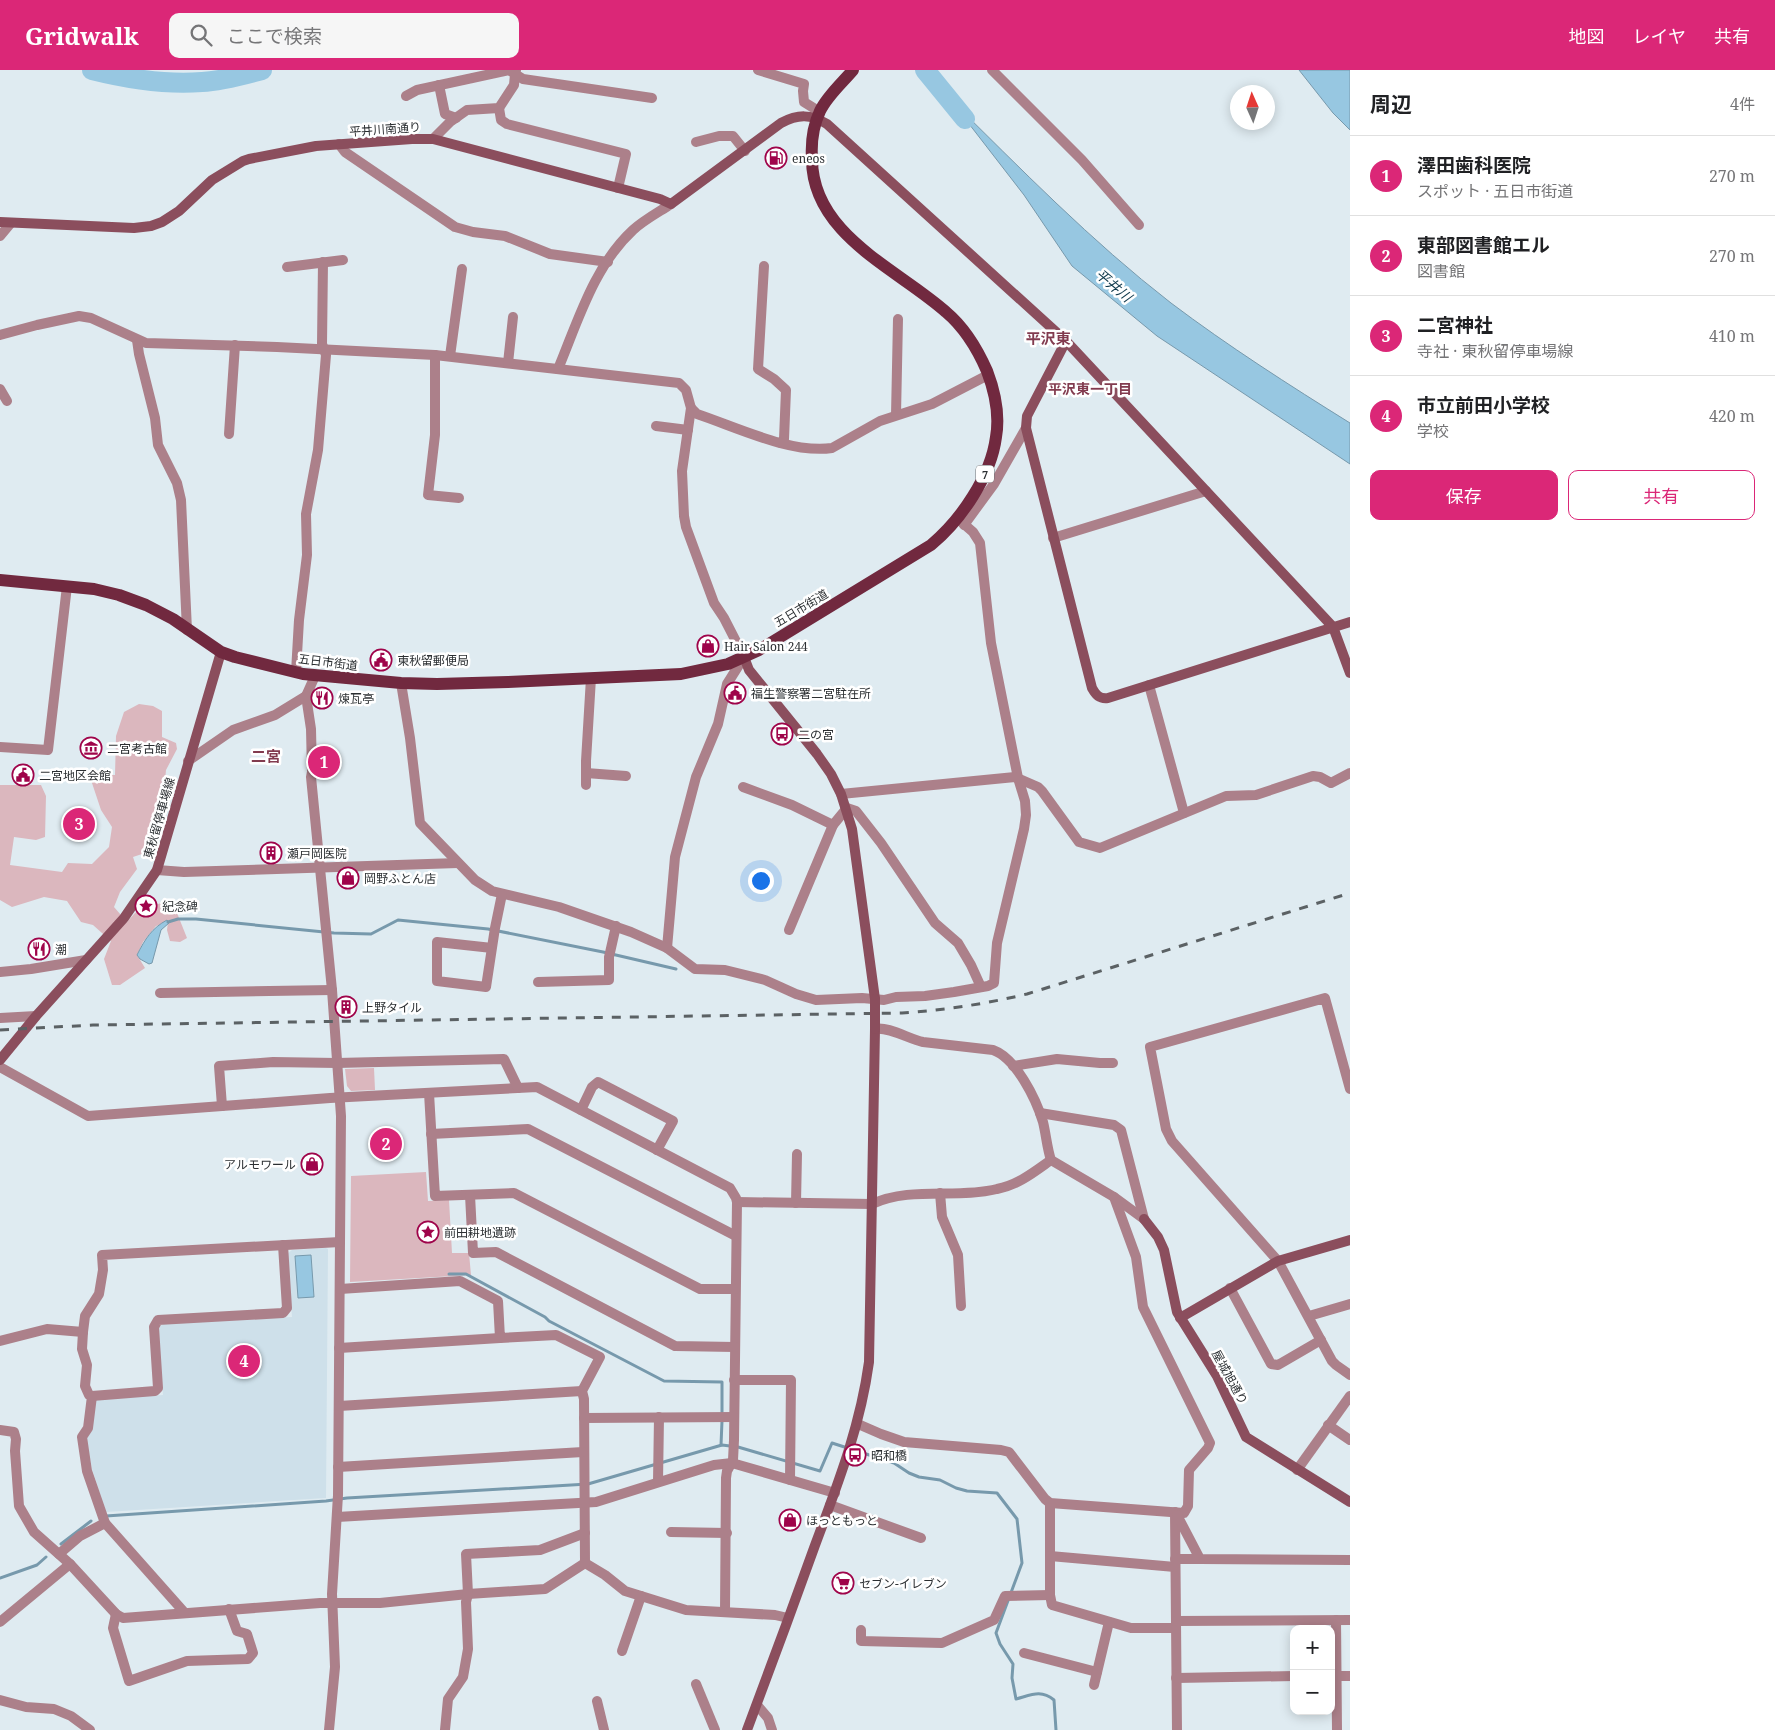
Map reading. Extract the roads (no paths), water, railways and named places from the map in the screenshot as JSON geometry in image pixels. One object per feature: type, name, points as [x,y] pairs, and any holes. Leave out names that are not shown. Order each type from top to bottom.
[{"type":"main road","name":"五日市街道","points":[[0,580],[94,589],[119,595],[146,605],[173,619],[221,652],[315,676],[437,684],[591,678],[695,672],[728,664],[744,657],[931,545],[961,522],[984,475],[995,447],[997,408],[988,375],[971,340],[954,319],[933,301],[854,242],[825,208],[814,179],[812,164],[813,140],[819,115],[829,98],[851,72]]},
{"type":"street","points":[[406,96],[417,90],[509,70],[516,72],[524,79],[652,98]]},
{"type":"street","points":[[758,70],[804,84],[802,91],[804,102],[1066,341],[1333,628],[1350,673]]},
{"type":"street","points":[[992,70],[1082,160],[1139,224]]},
{"type":"street","points":[[516,72],[514,85],[499,108],[502,120],[507,124],[626,154],[618,188]]},
{"type":"street","points":[[439,85],[446,114],[456,118]]},
{"type":"street","points":[[433,139],[467,110],[499,108]]},
{"type":"street","points":[[558,369],[584,306],[600,274],[633,230],[789,119],[807,115],[819,115]]},
{"type":"street","points":[[696,142],[719,136],[733,136],[745,151]]},
{"type":"street","name":"平井川南通り","points":[[5,223],[134,228],[151,226],[172,216],[212,180],[243,161],[306,147],[433,139],[660,199],[671,204]]},
{"type":"street","points":[[339,144],[345,152],[455,227],[472,232],[505,236],[550,254],[608,262]]},
{"type":"street","points":[[0,236],[5,223]]},
{"type":"street","points":[[286,267],[343,260]]},
{"type":"street","points":[[296,672],[298,620],[307,555],[306,514],[318,450],[325,350],[322,344],[323,262]]},
{"type":"street","points":[[764,266],[758,370],[774,379],[786,390],[784,439],[781,443]]},
{"type":"street","points":[[450,356],[462,269]]},
{"type":"street","points":[[0,335],[79,316],[91,318],[146,343],[234,345],[450,356],[679,384],[686,390],[691,408],[682,484],[686,527],[714,603],[724,618],[749,670],[817,754],[842,794],[852,829],[875,998],[869,1362],[865,1391],[857,1429],[748,1730]]},
{"type":"street","points":[[508,363],[514,317]]},
{"type":"street","points":[[896,415],[898,319]]},
{"type":"street","points":[[137,340],[156,418],[158,445],[177,483],[181,500],[187,630]]},
{"type":"street","points":[[1066,341],[1027,416],[1026,428],[1092,688],[1096,695],[1108,698],[1350,622]]},
{"type":"street","points":[[230,434],[234,345]]},
{"type":"street","points":[[434,355],[435,435],[428,495],[459,498]]},
{"type":"street","points":[[691,408],[697,414],[781,443],[812,449],[832,448],[880,422],[932,404],[988,375]]},
{"type":"street","points":[[0,389],[7,401]]},
{"type":"street","points":[[656,426],[688,430]]},
{"type":"street","points":[[401,683],[410,738],[420,823],[481,885],[502,894],[558,907],[616,926],[667,948],[695,969],[725,970],[765,980],[796,994],[816,1000],[875,998],[884,1000],[896,997],[925,996],[981,987],[994,983],[997,943],[1024,829],[1025,801],[1018,778],[991,643],[980,543],[973,532],[961,522],[994,484],[1026,428]]},
{"type":"street","points":[[1054,538],[1206,491]]},
{"type":"street","points":[[0,747],[48,750],[67,586]]},
{"type":"street","name":"東秋留停車場線","points":[[0,1060],[36,1016],[124,918],[156,870],[221,652]]},
{"type":"street","points":[[667,948],[675,857],[693,786],[705,752],[718,724],[727,684],[744,657]]},
{"type":"street","points":[[315,676],[306,696],[311,729],[311,777],[332,990],[340,1098],[338,1500],[332,1603],[335,1667],[330,1730]]},
{"type":"street","points":[[586,785],[591,678]]},
{"type":"street","points":[[1149,685],[1184,813]]},
{"type":"street","points":[[188,761],[233,730],[275,715],[306,696]]},
{"type":"street","points":[[586,773],[626,776]]},
{"type":"street","points":[[842,794],[1002,777],[1018,778],[1038,787],[1042,791],[1079,842],[1100,848],[1226,796],[1256,795],[1313,776],[1332,782],[1350,773]]},
{"type":"street","points":[[743,787],[792,805],[833,825]]},
{"type":"street","points":[[847,808],[856,811],[881,843],[935,923],[958,942],[971,964],[981,987]]},
{"type":"street","points":[[789,930],[833,825],[847,808]]},
{"type":"street","points":[[156,870],[184,872],[458,863]]},
{"type":"street","points":[[492,948],[438,942],[437,981],[486,987],[502,894]]},
{"type":"street","points":[[538,982],[609,980],[609,957],[616,926]]},
{"type":"street","points":[[0,972],[86,960]]},
{"type":"street","points":[[160,993],[332,990]]},
{"type":"street","points":[[1350,1089],[1325,998],[1150,1047],[1166,1129],[1172,1141],[1278,1261],[1336,1365],[1350,1374]]},
{"type":"street","points":[[0,1018],[36,1016]]},
{"type":"street","points":[[875,1029],[885,1028],[907,1038],[923,1042],[992,1050],[1006,1058],[1034,1098],[1040,1113],[1051,1160],[1114,1197],[1144,1219]]},
{"type":"street","points":[[1013,1066],[1057,1058],[1113,1063]]},
{"type":"street","points":[[222,1106],[219,1066],[273,1062],[337,1063],[504,1059],[518,1088]]},
{"type":"street","points":[[0,1067],[88,1116],[340,1098],[537,1088],[730,1188],[736,1198],[734,1440],[733,1458],[726,1478],[725,1612]]},
{"type":"street","points":[[581,1110],[592,1087],[598,1082],[673,1121],[658,1150]]},
{"type":"street","points":[[428,1093],[435,1196],[514,1192],[700,1289],[735,1289]]},
{"type":"street","points":[[1040,1113],[1114,1125],[1121,1130],[1144,1219]]},
{"type":"street","points":[[431,1134],[528,1129],[736,1236]]},
{"type":"street","points":[[796,1203],[797,1154]]},
{"type":"street","points":[[736,1202],[872,1204],[884,1198],[980,1192],[1012,1185],[1051,1160]]},
{"type":"street","points":[[940,1193],[942,1217],[958,1255],[961,1306]]},
{"type":"street","points":[[470,1195],[473,1253],[496,1252],[675,1346],[734,1347]]},
{"type":"street","points":[[857,1429],[881,1434],[904,1442],[1009,1452],[1045,1499],[1050,1502],[1184,1513],[1188,1506],[1189,1470],[1210,1443],[1143,1307],[1136,1257],[1114,1197]]},
{"type":"street","name":"屋城旭通り","points":[[1144,1219],[1158,1236],[1164,1250],[1177,1312],[1217,1376],[1246,1437],[1350,1502]]},
{"type":"street","points":[[1180,1318],[1278,1261],[1350,1240]]},
{"type":"street","points":[[283,1245],[287,1308],[283,1313],[158,1320],[154,1327],[158,1388],[155,1392],[89,1395],[86,1386],[87,1365],[82,1349],[83,1332],[85,1316],[99,1294],[103,1270],[102,1255],[283,1245],[340,1242]]},
{"type":"street","points":[[340,1289],[460,1281],[498,1301],[500,1338]]},
{"type":"street","points":[[1230,1288],[1271,1364],[1278,1365],[1321,1340]]},
{"type":"street","points":[[1309,1316],[1350,1304]]},
{"type":"street","points":[[0,1341],[47,1329],[83,1332]]},
{"type":"street","points":[[339,1348],[556,1335],[600,1357],[582,1391],[584,1399],[584,1564]]},
{"type":"street","points":[[734,1380],[791,1380],[790,1480]]},
{"type":"street","points":[[339,1406],[582,1391]]},
{"type":"street","points":[[92,1396],[88,1428],[82,1437],[87,1472],[105,1523],[184,1612]]},
{"type":"street","points":[[1297,1470],[1350,1396]]},
{"type":"street","points":[[584,1418],[734,1417]]},
{"type":"street","points":[[658,1482],[659,1418]]},
{"type":"street","points":[[1328,1425],[1350,1440]]},
{"type":"street","points":[[0,1430],[14,1432],[16,1439],[15,1451],[19,1506],[34,1532],[70,1564],[116,1614],[123,1618],[229,1609],[332,1603],[380,1603],[468,1594],[545,1589],[584,1564]]},
{"type":"street","points":[[338,1467],[583,1452]]},
{"type":"street","points":[[336,1517],[583,1498],[596,1502],[733,1458],[790,1480],[834,1494]]},
{"type":"street","points":[[1050,1502],[1050,1595],[1052,1605],[1131,1628],[1350,1620]]},
{"type":"street","points":[[830,1505],[921,1538]]},
{"type":"street","points":[[1175,1512],[1200,1559]]},
{"type":"street","points":[[1175,1512],[1177,1730]]},
{"type":"street","points":[[59,1554],[80,1536],[105,1523]]},
{"type":"street","points":[[671,1532],[727,1533]]},
{"type":"street","points":[[445,1730],[448,1699],[463,1677],[468,1649],[466,1554],[540,1550],[585,1533]]},
{"type":"street","points":[[1050,1556],[1175,1563],[1200,1559],[1350,1560]]},
{"type":"street","points":[[0,1622],[70,1564]]},
{"type":"street","points":[[584,1564],[605,1575],[625,1591],[686,1610],[775,1615],[788,1618]]},
{"type":"street","points":[[861,1630],[861,1641],[942,1643],[994,1620],[1005,1596],[1050,1595]]},
{"type":"street","points":[[622,1651],[641,1596]]},
{"type":"street","points":[[116,1614],[113,1628],[129,1681],[187,1661],[248,1659],[253,1653],[247,1634],[237,1631],[229,1609]]},
{"type":"street","points":[[1334,1670],[1336,1620]]},
{"type":"street","points":[[1094,1685],[1109,1622]]},
{"type":"street","points":[[1024,1653],[1097,1672]]},
{"type":"street","points":[[1176,1678],[1290,1676]]},
{"type":"street","points":[[1335,1676],[1350,1676]]},
{"type":"street","points":[[696,1684],[714,1730]]},
{"type":"street","points":[[1335,1694],[1337,1730]]},
{"type":"street","points":[[0,1700],[26,1707],[54,1709],[71,1716],[90,1730]]},
{"type":"street","points":[[597,1701],[604,1730]]},
{"type":"street","points":[[757,1705],[768,1718],[772,1730]]},
{"type":"water","points":[[1299,70],[1350,70],[1350,130],[1333,113]]},
{"type":"water","points":[[949,98],[1057,204],[1141,279],[1237,350],[1350,423],[1350,464],[1157,336],[1072,266],[1024,195]]},
{"type":"water","points":[[167,920],[169,923],[161,930],[152,963],[149,964],[137,955],[149,934]]},
{"type":"water","points":[[311,1255],[314,1297],[298,1298],[295,1256]]},
{"type":"waterway","name":"平井川","points":[[92,70],[119,76],[174,83],[233,78],[262,70]]},
{"type":"waterway","name":"平井川","points":[[925,70],[965,119]]},
{"type":"waterway","points":[[168,922],[178,919],[196,919],[334,933],[371,934],[398,920],[488,929],[676,969]]},
{"type":"waterway","points":[[449,1274],[466,1274],[545,1317],[549,1321],[664,1381],[722,1382],[722,1412]]},
{"type":"waterway","points":[[721,1445],[722,1421]]},
{"type":"waterway","points":[[106,1516],[347,1498],[588,1484],[722,1445],[738,1447],[820,1471],[832,1443],[894,1463],[919,1477],[940,1480],[967,1491],[997,1493],[1017,1519],[1022,1563],[996,1633],[1000,1644],[1013,1664],[1012,1678],[1016,1699],[1040,1694],[1054,1700],[1056,1730]]},
{"type":"waterway","points":[[61,1544],[91,1521]]},
{"type":"waterway","points":[[0,1578],[37,1565],[46,1557]]},
{"type":"railway","points":[[0,1030],[93,1025],[902,1013],[934,1010],[980,1004],[1027,994],[1350,893]]},
{"type":"place","name":"eneos","points":[[776,158]]},
{"type":"place","name":"Hair Salon 244","points":[[708,646]]},
{"type":"place","name":"東秋留郵便局","points":[[381,660]]},
{"type":"place","name":"福生警察署二宮駐在所","points":[[735,693]]},
{"type":"place","name":"煉瓦亭","points":[[322,698]]},
{"type":"place","name":"二の宮","points":[[782,734]]},
{"type":"place","name":"二宮考古館","points":[[91,748]]},
{"type":"place","name":"澤田歯科医院","points":[[324,762]]},
{"type":"place","name":"二宮地区会館","points":[[23,775]]},
{"type":"place","name":"二宮神社","points":[[79,824]]},
{"type":"place","name":"瀬戸岡医院","points":[[271,853]]},
{"type":"place","name":"岡野ふとん店","points":[[348,878]]},
{"type":"place","name":"紀念碑","points":[[146,906]]},
{"type":"place","name":"潮","points":[[39,949]]},
{"type":"place","name":"上野タイル","points":[[346,1007]]},
{"type":"place","name":"東部図書館エル","points":[[386,1144]]},
{"type":"place","name":"アルモワール","points":[[312,1164]]},
{"type":"place","name":"前田耕地遺跡","points":[[428,1232]]},
{"type":"place","name":"市立前田小学校","points":[[244,1361]]},
{"type":"place","name":"昭和橋","points":[[855,1455]]},
{"type":"place","name":"ほっともっと","points":[[790,1520]]},
{"type":"place","name":"セブン-イレブン","points":[[843,1583]]},
{"type":"district","name":"平沢東","points":[[1048,338]]},
{"type":"district","name":"平沢東一丁目","points":[[1090,388]]},
{"type":"district","name":"二宮","points":[[266,756]]}]
